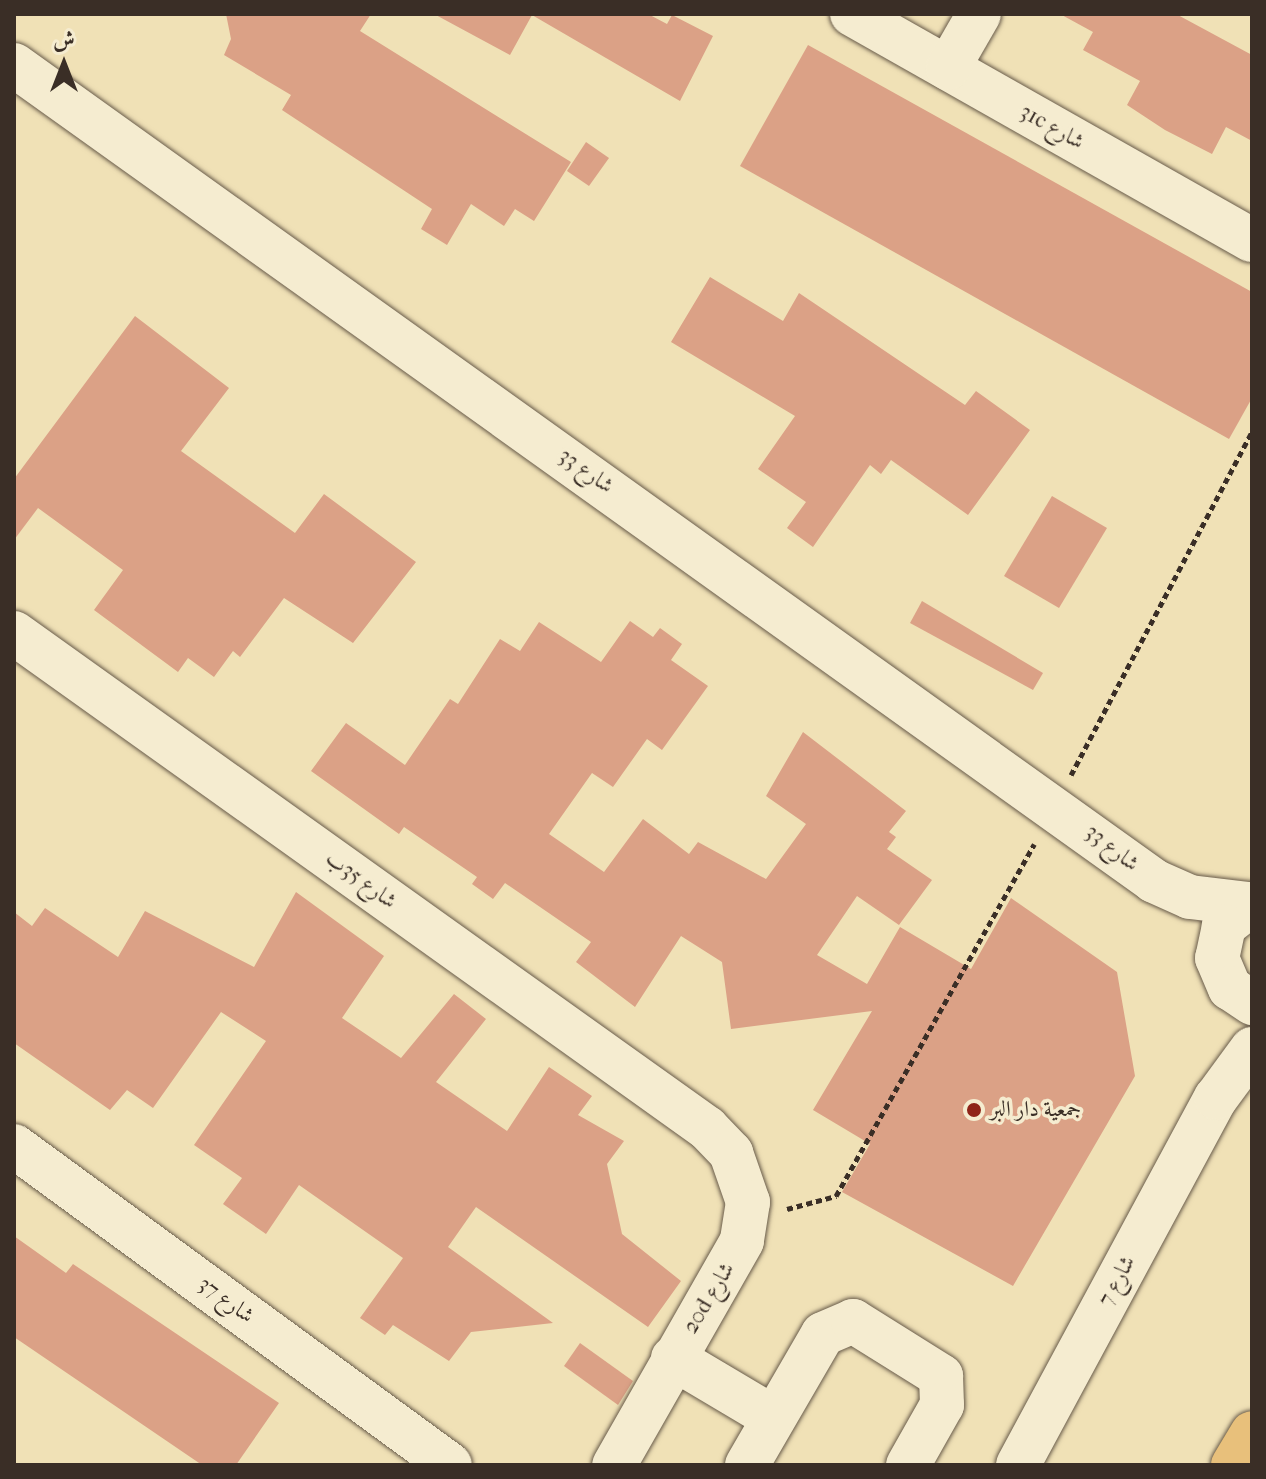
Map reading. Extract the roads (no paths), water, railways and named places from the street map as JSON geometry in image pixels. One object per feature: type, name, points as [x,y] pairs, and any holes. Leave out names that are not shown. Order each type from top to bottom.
[{"type":"highway","points":[[1233,1465],[1252,1433]]},
{"type":"street","name":"31c شارع","points":[[852,14],[1252,240]]},
{"type":"street","points":[[936,61],[952,14]]},
{"type":"street","points":[[936,61],[979,14]]},
{"type":"street","name":"شارع 33","points":[[14,65],[1056,805],[1154,881],[1200,900],[1250,904]]},
{"type":"street","name":"شارع 35ب","points":[[14,633],[707,1128],[740,1168],[748,1219]]},
{"type":"street","name":"شارع 33","points":[[1154,881],[1234,989]]},
{"type":"street","name":"شارع 7","points":[[1216,1098],[1234,989],[1218,942],[1250,904]]},
{"type":"street","name":"شارع 7","points":[[1018,1465],[1216,1098],[1252,1049]]},
{"type":"street","name":"شارع 37","points":[[14,1146],[450,1461]]},
{"type":"street","name":"20d شارع","points":[[614,1465],[742,1241],[748,1219]]},
{"type":"street","points":[[747,1465],[823,1334],[845,1321],[861,1323],[941,1376],[942,1405],[908,1465]]},
{"type":"street","points":[[673,1358],[774,1418]]},
{"type":"place","name":"جمعية دار البر","points":[[974,1110]]}]
